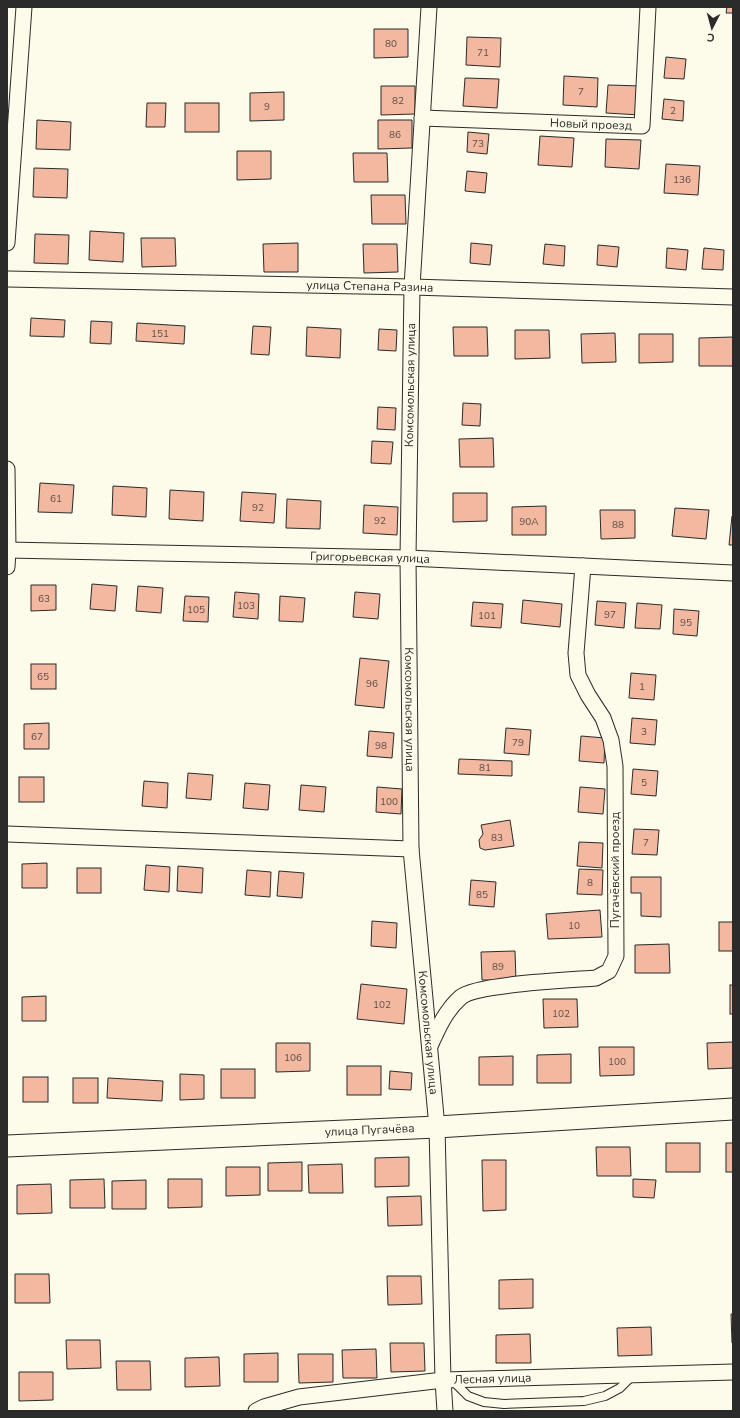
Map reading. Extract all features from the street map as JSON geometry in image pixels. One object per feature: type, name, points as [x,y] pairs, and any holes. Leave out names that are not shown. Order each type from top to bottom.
[{"type":"main road","name":"улица Пугачёва","points":[[7,1146],[437,1127],[733,1109]]},
{"type":"street","points":[[7,243],[24,7]]},
{"type":"street","name":"Комсомольская улица","points":[[429,7],[412,287],[408,558],[411,849],[437,1127],[447,1380],[445,1411]]},
{"type":"street","name":"Новый проезд","points":[[422,118],[642,126],[648,7]]},
{"type":"street","name":"улица Степана Разина","points":[[7,279],[412,287],[733,297]]},
{"type":"street","points":[[7,469],[7,566]]},
{"type":"street","name":"Григорьевская улица","points":[[8,550],[408,558],[733,573]]},
{"type":"street","name":"Пугачёвский проезд","points":[[430,1046],[444,1017],[462,996],[484,988],[596,978],[609,971],[616,956],[614,766],[612,747],[603,718],[588,695],[578,675],[576,652],[583,566]]},
{"type":"street","points":[[7,834],[411,849]]},
{"type":"street","name":"Лесная улица","points":[[256,1411],[264,1406],[299,1397],[447,1380],[733,1372]]},
{"type":"lane","points":[[447,1380],[468,1396],[484,1402],[504,1404],[584,1401],[605,1396],[620,1388],[632,1375]]},
{"type":"building","points":[[727,7],[733,7],[733,13],[726,13]]},
{"type":"building","points":[[374,29],[408,29],[408,57],[374,58]]},
{"type":"building","points":[[467,37],[501,38],[500,67],[466,65]]},
{"type":"building","points":[[666,57],[686,59],[684,79],[664,78]]},
{"type":"building","points":[[564,76],[598,78],[597,107],[563,105]]},
{"type":"building","points":[[465,78],[499,79],[497,108],[463,106]]},
{"type":"building","points":[[608,85],[642,86],[640,115],[606,113]]},
{"type":"building","points":[[381,86],[415,86],[415,114],[381,115]]},
{"type":"building","points":[[284,92],[284,120],[250,121],[250,93]]},
{"type":"building","points":[[664,99],[684,101],[683,121],[662,119]]},
{"type":"building","points":[[147,103],[166,103],[165,127],[146,127]]},
{"type":"building","points":[[185,103],[219,103],[219,132],[185,132]]},
{"type":"building","points":[[37,120],[71,122],[70,150],[36,149]]},
{"type":"building","points":[[378,120],[412,120],[412,148],[378,149]]},
{"type":"building","points":[[468,132],[489,134],[487,154],[467,152]]},
{"type":"building","points":[[540,136],[574,138],[572,167],[538,165]]},
{"type":"building","points":[[606,139],[641,140],[639,169],[605,167]]},
{"type":"building","points":[[237,151],[271,151],[271,179],[237,180]]},
{"type":"building","points":[[353,153],[387,153],[388,182],[354,182]]},
{"type":"building","points":[[666,164],[700,166],[698,195],[664,193]]},
{"type":"building","points":[[34,168],[68,169],[67,198],[33,197]]},
{"type":"building","points":[[467,171],[487,173],[485,193],[465,191]]},
{"type":"building","points":[[371,195],[405,195],[406,224],[372,224]]},
{"type":"building","points":[[90,231],[124,233],[123,262],[89,260]]},
{"type":"building","points":[[35,234],[69,235],[68,264],[34,263]]},
{"type":"building","points":[[141,238],[175,238],[176,266],[142,267]]},
{"type":"building","points":[[298,243],[298,272],[264,272],[263,244]]},
{"type":"building","points":[[471,243],[492,245],[490,265],[470,263]]},
{"type":"building","points":[[363,244],[397,244],[398,272],[364,273]]},
{"type":"building","points":[[545,244],[565,246],[564,266],[543,264]]},
{"type":"building","points":[[598,245],[619,247],[617,267],[597,265]]},
{"type":"building","points":[[667,248],[688,250],[686,270],[666,268]]},
{"type":"building","points":[[704,248],[724,250],[723,270],[702,269]]},
{"type":"building","points":[[31,318],[65,320],[64,337],[30,336]]},
{"type":"building","points":[[91,321],[112,322],[111,344],[90,343]]},
{"type":"building","points":[[137,323],[185,326],[184,344],[136,341]]},
{"type":"building","points":[[253,326],[271,327],[269,355],[251,354]]},
{"type":"building","points":[[307,327],[341,329],[340,358],[306,356]]},
{"type":"building","points":[[453,327],[487,327],[488,356],[454,356]]},
{"type":"building","points":[[379,329],[397,330],[396,351],[378,350]]},
{"type":"building","points":[[515,330],[549,330],[550,358],[515,359]]},
{"type":"building","points":[[615,333],[616,362],[582,363],[581,334]]},
{"type":"building","points":[[639,334],[673,334],[673,362],[639,363]]},
{"type":"building","points":[[733,337],[733,366],[699,366],[699,338]]},
{"type":"building","points":[[463,403],[481,404],[480,426],[462,425]]},
{"type":"building","points":[[378,407],[396,408],[395,430],[377,429]]},
{"type":"building","points":[[493,438],[494,467],[460,467],[459,439]]},
{"type":"building","points":[[372,441],[393,442],[391,464],[371,463]]},
{"type":"building","points":[[40,483],[74,485],[72,513],[38,512]]},
{"type":"building","points":[[113,486],[147,488],[146,517],[112,515]]},
{"type":"building","points":[[170,490],[204,492],[203,521],[169,519]]},
{"type":"building","points":[[242,492],[276,494],[274,523],[240,521]]},
{"type":"building","points":[[453,493],[487,493],[487,521],[453,522]]},
{"type":"building","points":[[287,499],[321,501],[320,529],[286,528]]},
{"type":"building","points":[[364,505],[398,507],[397,535],[363,533]]},
{"type":"building","points":[[546,506],[546,535],[512,535],[512,507]]},
{"type":"building","points":[[675,508],[709,510],[706,539],[672,536]]},
{"type":"building","points":[[600,510],[635,510],[635,538],[601,539]]},
{"type":"building","points":[[732,516],[733,545],[729,545]]},
{"type":"building","points":[[92,584],[117,586],[115,611],[90,609]]},
{"type":"building","points":[[31,585],[56,585],[56,610],[31,611]]},
{"type":"building","points":[[138,586],[163,588],[161,613],[136,611]]},
{"type":"building","points":[[235,592],[259,594],[258,619],[233,617]]},
{"type":"building","points":[[355,592],[380,594],[378,619],[353,617]]},
{"type":"building","points":[[185,596],[209,597],[208,622],[183,621]]},
{"type":"building","points":[[280,596],[305,598],[303,622],[279,621]]},
{"type":"building","points":[[523,600],[562,604],[560,627],[521,623]]},
{"type":"building","points":[[597,601],[626,603],[624,628],[595,625]]},
{"type":"building","points":[[473,602],[503,604],[501,628],[471,626]]},
{"type":"building","points":[[637,603],[662,605],[660,629],[635,628]]},
{"type":"building","points":[[674,609],[699,611],[697,636],[673,634]]},
{"type":"building","points":[[360,658],[389,661],[384,708],[355,705]]},
{"type":"building","points":[[31,664],[56,664],[56,689],[31,689]]},
{"type":"building","points":[[631,673],[656,675],[654,700],[629,698]]},
{"type":"building","points":[[632,718],[657,720],[655,745],[630,743]]},
{"type":"building","points":[[49,723],[49,749],[24,749],[24,724]]},
{"type":"building","points":[[506,728],[531,730],[529,755],[504,753]]},
{"type":"building","points":[[369,731],[394,733],[392,758],[367,756]]},
{"type":"building","points":[[581,736],[605,738],[604,763],[579,761]]},
{"type":"building","points":[[459,759],[512,761],[512,776],[458,774]]},
{"type":"building","points":[[633,769],[658,771],[656,796],[631,794]]},
{"type":"building","points":[[188,773],[213,775],[211,800],[186,798]]},
{"type":"building","points":[[19,777],[44,777],[44,802],[19,802]]},
{"type":"building","points":[[144,781],[168,783],[167,808],[142,806]]},
{"type":"building","points":[[245,783],[270,785],[268,810],[243,808]]},
{"type":"building","points":[[301,785],[326,787],[324,812],[299,810]]},
{"type":"building","points":[[377,787],[402,789],[401,814],[376,812]]},
{"type":"building","points":[[580,787],[605,789],[603,814],[578,812]]},
{"type":"building","points":[[510,820],[514,846],[485,850],[480,848],[479,840],[483,834],[481,825]]},
{"type":"building","points":[[634,829],[659,830],[657,855],[632,854]]},
{"type":"building","points":[[579,842],[603,843],[602,868],[577,866]]},
{"type":"building","points":[[47,863],[47,888],[22,888],[22,864]]},
{"type":"building","points":[[146,865],[170,867],[169,892],[144,890]]},
{"type":"building","points":[[178,866],[203,868],[202,893],[177,891]]},
{"type":"building","points":[[77,868],[101,868],[101,893],[77,893]]},
{"type":"building","points":[[579,869],[603,870],[602,895],[577,894]]},
{"type":"building","points":[[247,870],[271,872],[270,897],[245,895]]},
{"type":"building","points":[[279,871],[304,873],[302,898],[277,896]]},
{"type":"building","points":[[631,877],[661,877],[661,917],[641,916],[641,893],[631,893]]},
{"type":"building","points":[[471,880],[496,882],[494,907],[469,905]]},
{"type":"building","points":[[600,910],[602,937],[548,939],[546,914]]},
{"type":"building","points":[[372,921],[397,923],[396,948],[371,946]]},
{"type":"building","points":[[719,922],[733,922],[733,951],[719,951]]},
{"type":"building","points":[[669,944],[670,973],[635,973],[635,945]]},
{"type":"building","points":[[515,951],[516,980],[482,980],[481,952]]},
{"type":"building","points":[[361,984],[407,989],[404,1024],[357,1019]]},
{"type":"building","points":[[730,985],[733,985],[733,1014],[730,1014]]},
{"type":"building","points":[[46,996],[46,1021],[22,1021],[22,997]]},
{"type":"building","points":[[543,999],[577,999],[578,1027],[544,1028]]},
{"type":"building","points":[[733,1042],[733,1068],[708,1069],[707,1043]]},
{"type":"building","points":[[276,1043],[310,1043],[310,1071],[276,1072]]},
{"type":"building","points":[[599,1047],[634,1047],[634,1075],[600,1076]]},
{"type":"building","points":[[571,1054],[571,1083],[537,1083],[537,1055]]},
{"type":"building","points":[[513,1056],[513,1085],[479,1085],[479,1057]]},
{"type":"building","points":[[347,1066],[381,1066],[381,1095],[347,1095]]},
{"type":"building","points":[[221,1069],[255,1069],[255,1098],[221,1098]]},
{"type":"building","points":[[390,1071],[412,1073],[411,1090],[389,1089]]},
{"type":"building","points":[[180,1074],[204,1075],[204,1099],[180,1100]]},
{"type":"building","points":[[23,1077],[48,1077],[48,1102],[23,1102]]},
{"type":"building","points":[[73,1078],[98,1078],[98,1103],[73,1103]]},
{"type":"building","points":[[108,1078],[163,1081],[162,1101],[107,1098]]},
{"type":"building","points":[[666,1143],[700,1143],[700,1172],[666,1172]]},
{"type":"building","points":[[726,1143],[733,1143],[733,1172],[726,1172]]},
{"type":"building","points":[[596,1147],[630,1147],[631,1176],[597,1176]]},
{"type":"building","points":[[409,1157],[409,1186],[375,1187],[375,1158]]},
{"type":"building","points":[[482,1160],[506,1160],[506,1210],[483,1211]]},
{"type":"building","points":[[302,1162],[302,1191],[268,1191],[268,1163]]},
{"type":"building","points":[[342,1164],[343,1193],[309,1193],[308,1165]]},
{"type":"building","points":[[226,1167],[260,1167],[260,1195],[226,1196]]},
{"type":"building","points":[[104,1179],[105,1208],[70,1208],[70,1180]]},
{"type":"building","points":[[168,1179],[202,1179],[202,1207],[168,1208]]},
{"type":"building","points":[[633,1179],[656,1180],[654,1198],[633,1197]]},
{"type":"building","points":[[146,1180],[146,1209],[112,1209],[112,1181]]},
{"type":"building","points":[[51,1184],[52,1213],[17,1214],[17,1185]]},
{"type":"building","points":[[421,1196],[422,1225],[388,1226],[387,1197]]},
{"type":"building","points":[[15,1274],[49,1274],[50,1303],[15,1303]]},
{"type":"building","points":[[387,1276],[421,1276],[422,1304],[388,1305]]},
{"type":"building","points":[[533,1279],[533,1308],[499,1309],[499,1280]]},
{"type":"building","points":[[731,1314],[733,1314],[733,1343],[732,1343]]},
{"type":"building","points":[[651,1327],[652,1355],[618,1356],[617,1328]]},
{"type":"building","points":[[530,1334],[531,1363],[496,1363],[496,1335]]},
{"type":"building","points":[[66,1340],[100,1340],[101,1368],[67,1369]]},
{"type":"building","points":[[390,1343],[424,1343],[425,1371],[391,1372]]},
{"type":"building","points":[[376,1349],[377,1378],[343,1378],[342,1350]]},
{"type":"building","points":[[278,1353],[278,1382],[244,1382],[244,1354]]},
{"type":"building","points":[[298,1354],[333,1354],[333,1382],[299,1383]]},
{"type":"building","points":[[219,1357],[220,1386],[185,1387],[185,1358]]},
{"type":"building","points":[[116,1361],[150,1361],[151,1390],[117,1390]]},
{"type":"building","points":[[19,1372],[53,1372],[53,1400],[19,1401]]}]
